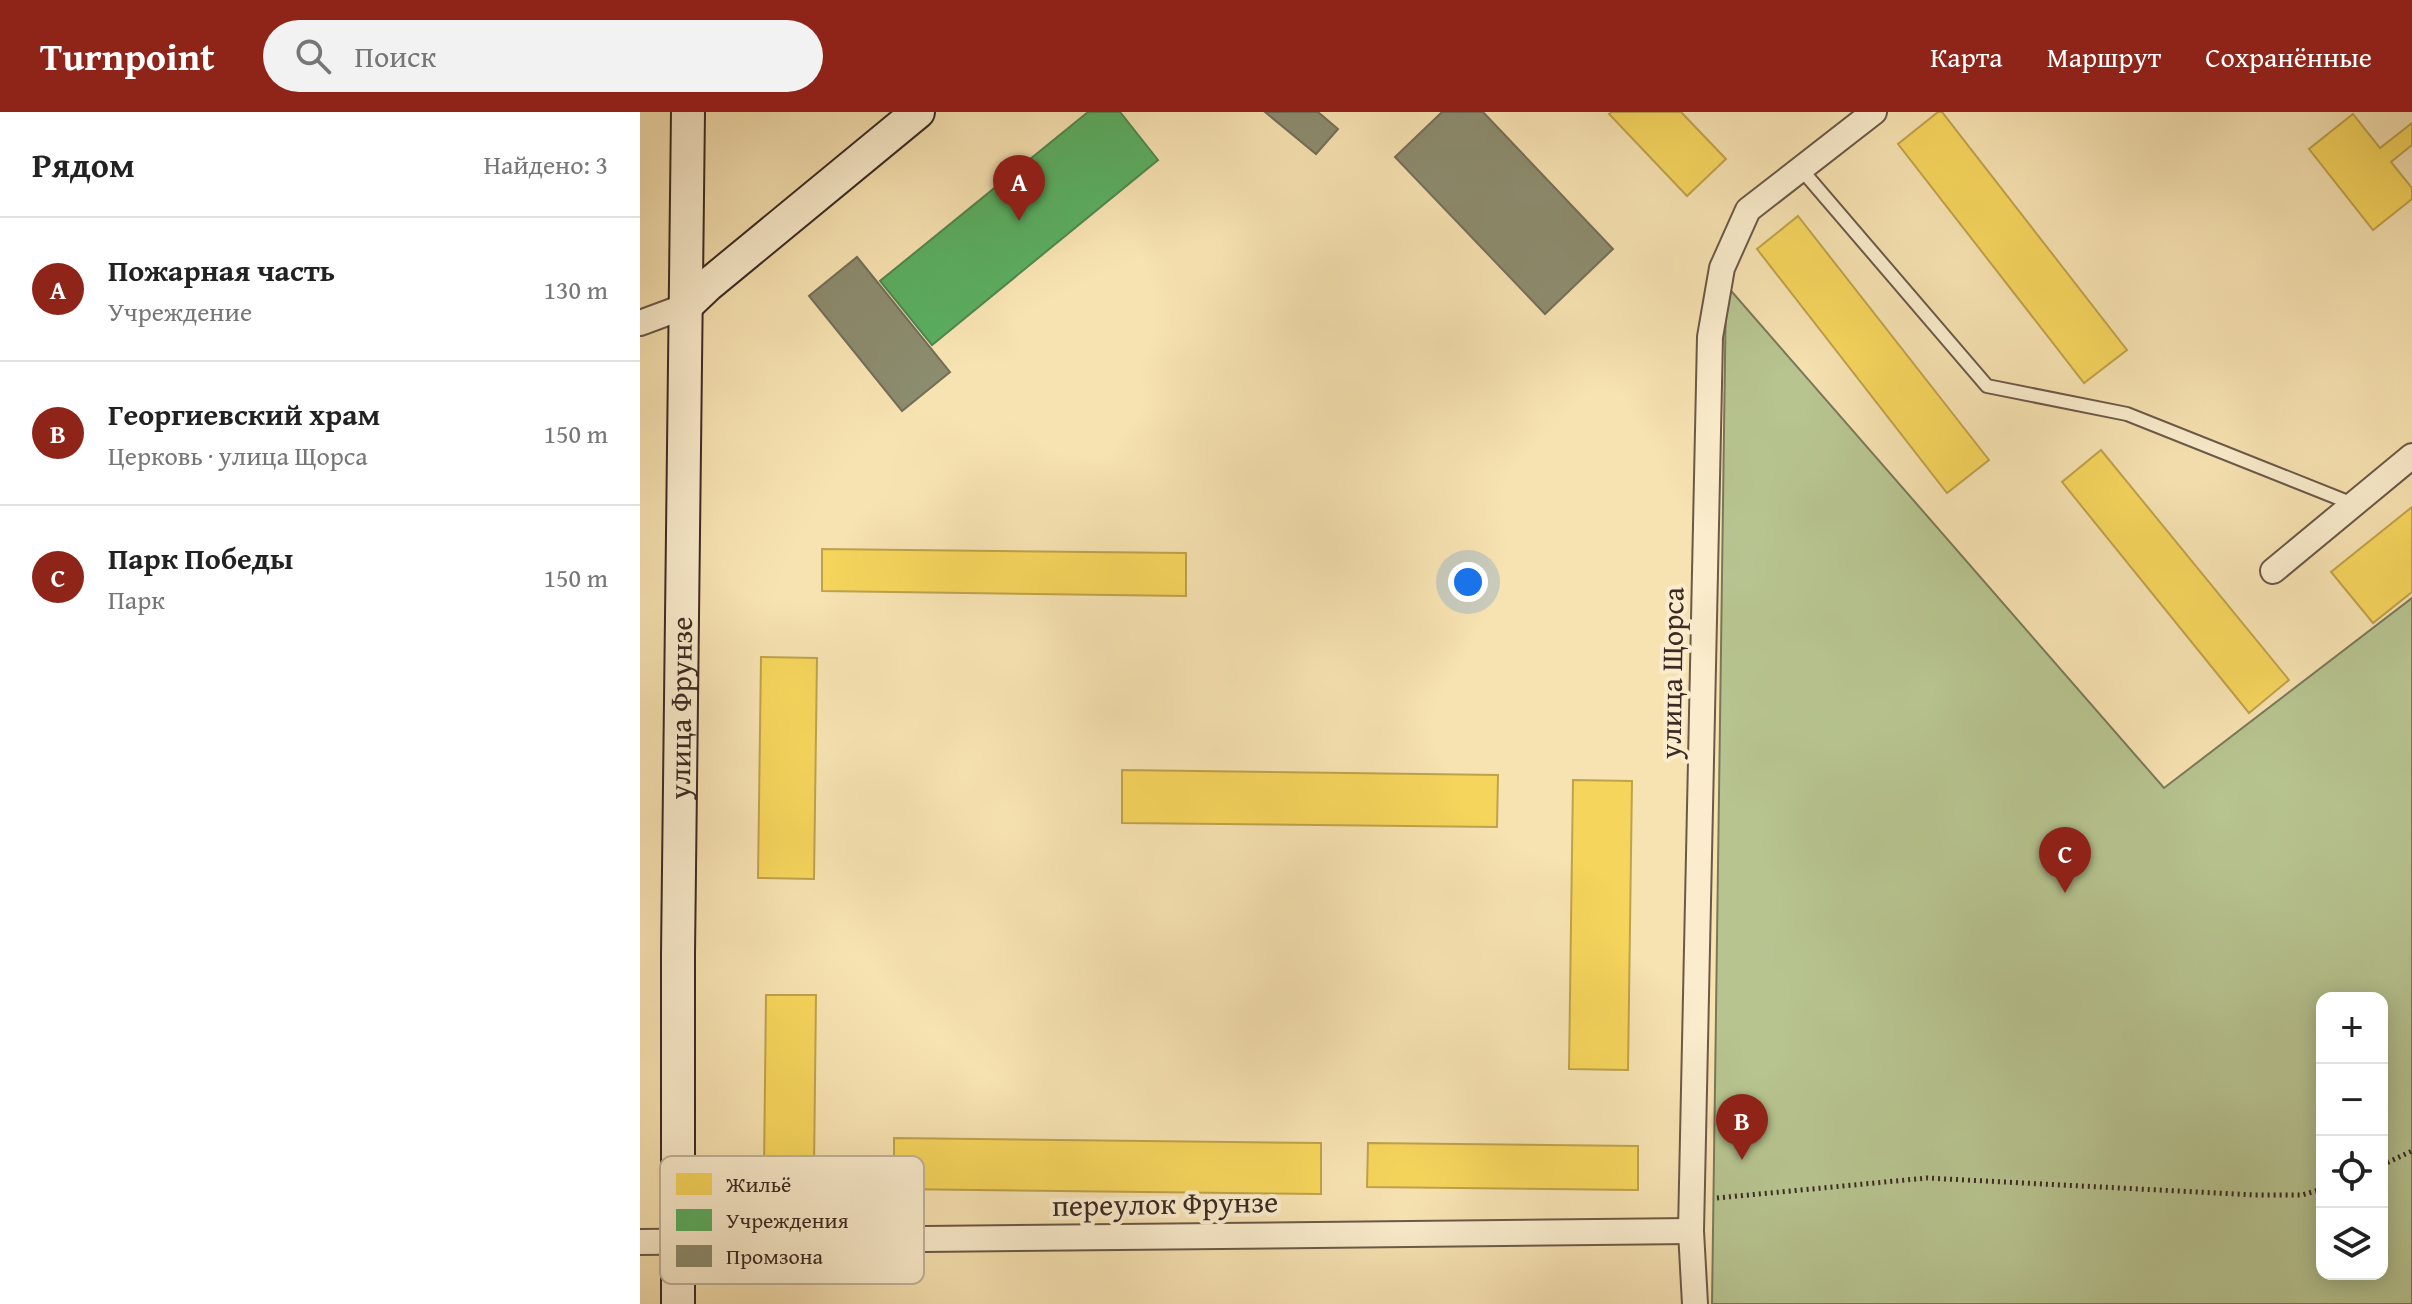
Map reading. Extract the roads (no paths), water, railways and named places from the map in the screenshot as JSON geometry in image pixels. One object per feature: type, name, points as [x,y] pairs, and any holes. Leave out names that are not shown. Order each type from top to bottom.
[{"type":"main road","name":"улица Фрунзе","points":[[679,1156],[678,939],[688,112]]},
{"type":"main road","points":[[686,306],[918,112]]},
{"type":"main road","name":"улица Фрунзе","points":[[678,1284],[678,1304]]},
{"type":"street","name":"улица Щорса","points":[[1695,1304],[1691,1231],[1710,337],[1722,268],[1748,210],[1874,112]]},
{"type":"street","points":[[640,323],[686,306]]},
{"type":"street","points":[[2273,571],[2412,456]]},
{"type":"street","name":"переулок Фрунзе","points":[[924,1239],[1691,1231]]},
{"type":"street","name":"переулок Фрунзе","points":[[640,1242],[660,1241]]},
{"type":"lane","points":[[1801,169],[1987,386],[2127,414],[2353,504]]},
{"type":"place","name":"Пожарная часть","points":[[1019,221]]},
{"type":"place","name":"Парк Победы","points":[[2065,893]]},
{"type":"place","name":"Георгиевский храм","points":[[1742,1160]]}]
